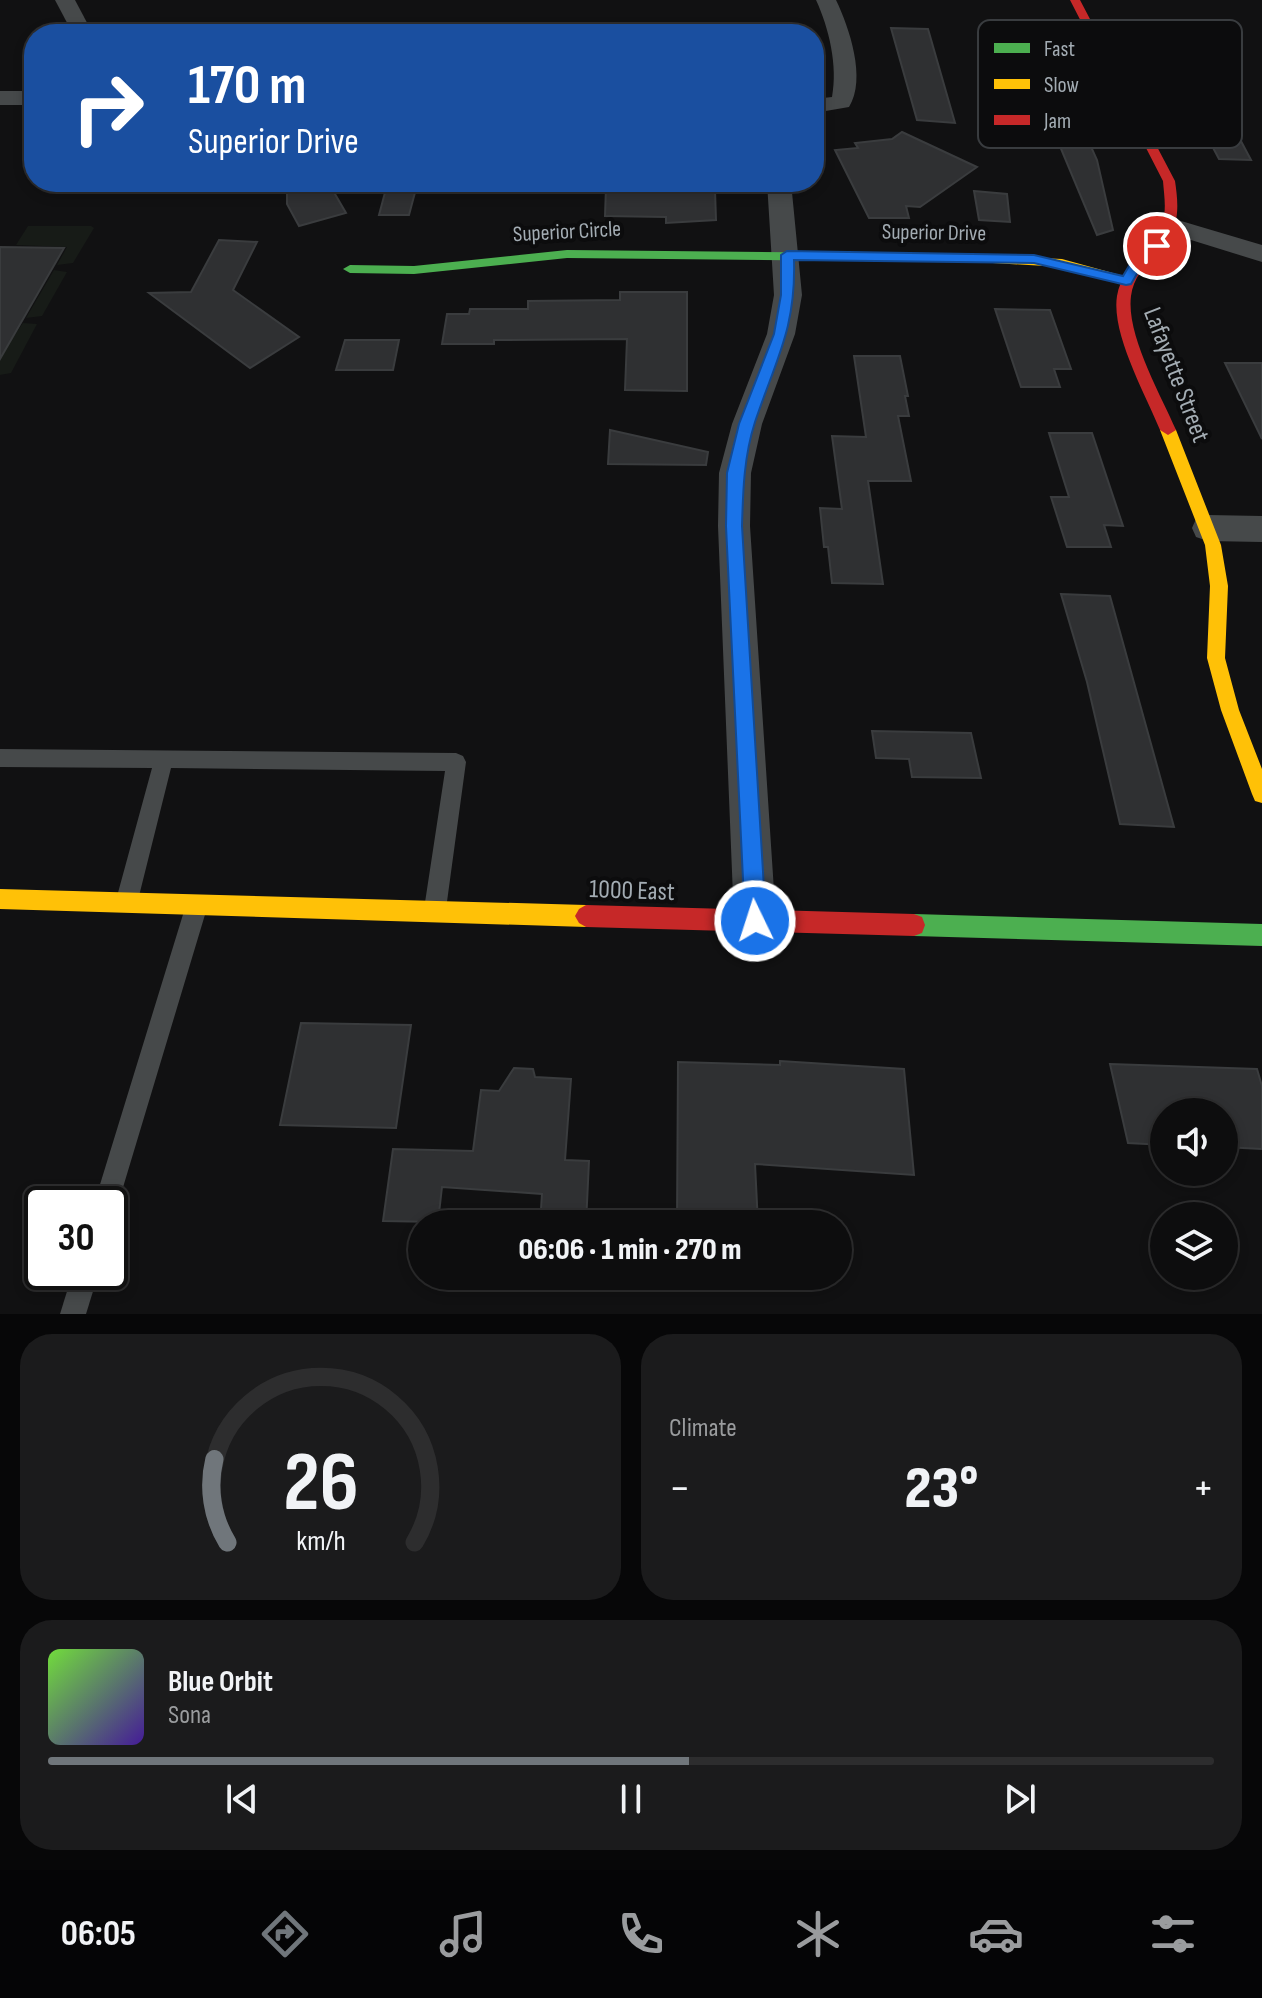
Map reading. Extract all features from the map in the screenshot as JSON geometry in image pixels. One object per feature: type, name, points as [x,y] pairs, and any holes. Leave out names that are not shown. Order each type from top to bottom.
[{"type":"street","points":[[65,0],[78,24]]},
{"type":"street","points":[[824,105],[841,102],[846,95],[846,79],[826,0]]},
{"type":"street","points":[[1075,0],[1085,20]]},
{"type":"street","points":[[0,98],[24,98]]},
{"type":"street","points":[[1152,148],[1169,181],[1175,212],[1171,226],[1262,254]]},
{"type":"street","points":[[755,921],[734,526],[735,473],[747,424],[781,334],[788,295],[780,192]]},
{"type":"street","name":"Lafayette Street","points":[[1171,226],[1157,246],[1136,264],[1126,281],[1121,300],[1124,321],[1208,528],[1217,561],[1220,594],[1215,625],[1216,656],[1228,700],[1262,794]]},
{"type":"street","name":"Superior Circle","points":[[350,269],[414,270],[567,254],[787,255]]},
{"type":"street","name":"Superior Drive","points":[[787,255],[1034,259],[1126,281]]},
{"type":"street","points":[[1208,528],[1262,529]]},
{"type":"street","name":"1000 East","points":[[0,899],[1262,935]]},
{"type":"lane","points":[[0,758],[456,762],[435,911]]},
{"type":"lane","points":[[126,903],[164,760]]},
{"type":"lane","points":[[111,1186],[196,905]]},
{"type":"lane","points":[[73,1314],[80,1290]]},
{"type":"shaded area","points":[[28,226],[94,228],[73,263],[57,265],[67,247],[16,245]]},
{"type":"shaded area","points":[[54,270],[67,272],[42,316],[26,318]]},
{"type":"shaded area","points":[[23,323],[37,324],[11,373],[0,375],[0,343],[9,343]]},
{"type":"building","points":[[891,28],[928,29],[955,123],[917,120]]},
{"type":"building","points":[[902,132],[977,167],[920,207],[906,206],[909,218],[869,218],[835,150],[858,148],[855,143],[892,139]]},
{"type":"building","points":[[1242,143],[1251,160],[1219,159],[1213,148],[1242,148]]},
{"type":"building","points":[[1061,148],[1092,148],[1097,160],[1113,230],[1097,235]]},
{"type":"building","points":[[974,191],[1007,194],[1010,222],[979,220]]},
{"type":"building","points":[[287,192],[334,192],[346,213],[299,226],[287,204]]},
{"type":"building","points":[[385,192],[415,192],[409,215],[379,215]]},
{"type":"building","points":[[606,192],[715,192],[716,220],[666,223],[666,217],[605,216]]},
{"type":"building","points":[[219,240],[257,242],[233,290],[299,337],[250,368],[149,293],[191,292]]},
{"type":"building","points":[[0,247],[64,248],[0,359]]},
{"type":"building","points":[[620,292],[687,292],[687,391],[625,390],[627,339],[494,340],[494,344],[442,344],[447,314],[469,314],[470,309],[528,309],[528,301],[620,300]]},
{"type":"building","points":[[995,309],[1050,310],[1071,369],[1054,369],[1060,387],[1021,387]]},
{"type":"building","points":[[345,340],[399,340],[393,370],[336,370]]},
{"type":"building","points":[[854,356],[900,356],[908,396],[905,396],[909,416],[898,416],[911,481],[868,481],[883,584],[832,583],[828,547],[824,547],[820,508],[842,509],[832,436],[866,437]]},
{"type":"building","points":[[1225,363],[1262,363],[1262,439]]},
{"type":"building","points":[[610,430],[708,452],[706,465],[608,464]]},
{"type":"building","points":[[1049,433],[1092,433],[1123,526],[1104,525],[1111,547],[1067,547],[1051,497],[1069,497]]},
{"type":"building","points":[[1061,594],[1110,596],[1174,827],[1120,824],[1087,682]]},
{"type":"building","points":[[872,731],[971,733],[981,778],[912,777],[909,759],[876,758]]},
{"type":"building","points":[[301,1023],[411,1025],[396,1128],[280,1125]]},
{"type":"building","points":[[780,1061],[904,1069],[914,1175],[755,1164],[757,1210],[677,1210],[678,1062],[780,1065]]},
{"type":"building","points":[[1110,1064],[1257,1069],[1262,1086],[1262,1149],[1238,1148],[1238,1098],[1150,1098],[1150,1144],[1128,1143]]},
{"type":"building","points":[[514,1068],[533,1069],[535,1077],[571,1079],[565,1160],[589,1161],[587,1210],[541,1210],[542,1194],[442,1187],[439,1210],[408,1210],[408,1221],[383,1221],[393,1149],[473,1151],[481,1090],[499,1091]]},
{"type":"traffic: fast","points":[[350,269],[414,270],[567,254],[964,258]]},
{"type":"traffic: fast","points":[[914,925],[1262,935]]},
{"type":"traffic: slow","points":[[964,258],[1062,263],[1126,281]]},
{"type":"traffic: slow","points":[[1168,430],[1213,545],[1219,586],[1216,658],[1230,710],[1262,794]]},
{"type":"traffic: slow","points":[[0,899],[586,916]]},
{"type":"traffic: jam","points":[[1075,0],[1085,20]]},
{"type":"traffic: jam","points":[[1152,148],[1169,181],[1169,222],[1164,235],[1129,279],[1124,310],[1132,344],[1168,430]]},
{"type":"traffic: jam","points":[[586,916],[914,925]]},
{"type":"route","points":[[755,921],[734,526],[735,473],[747,424],[781,334],[788,295],[787,255],[1034,259],[1062,263],[1126,281],[1136,264],[1157,246]]}]
